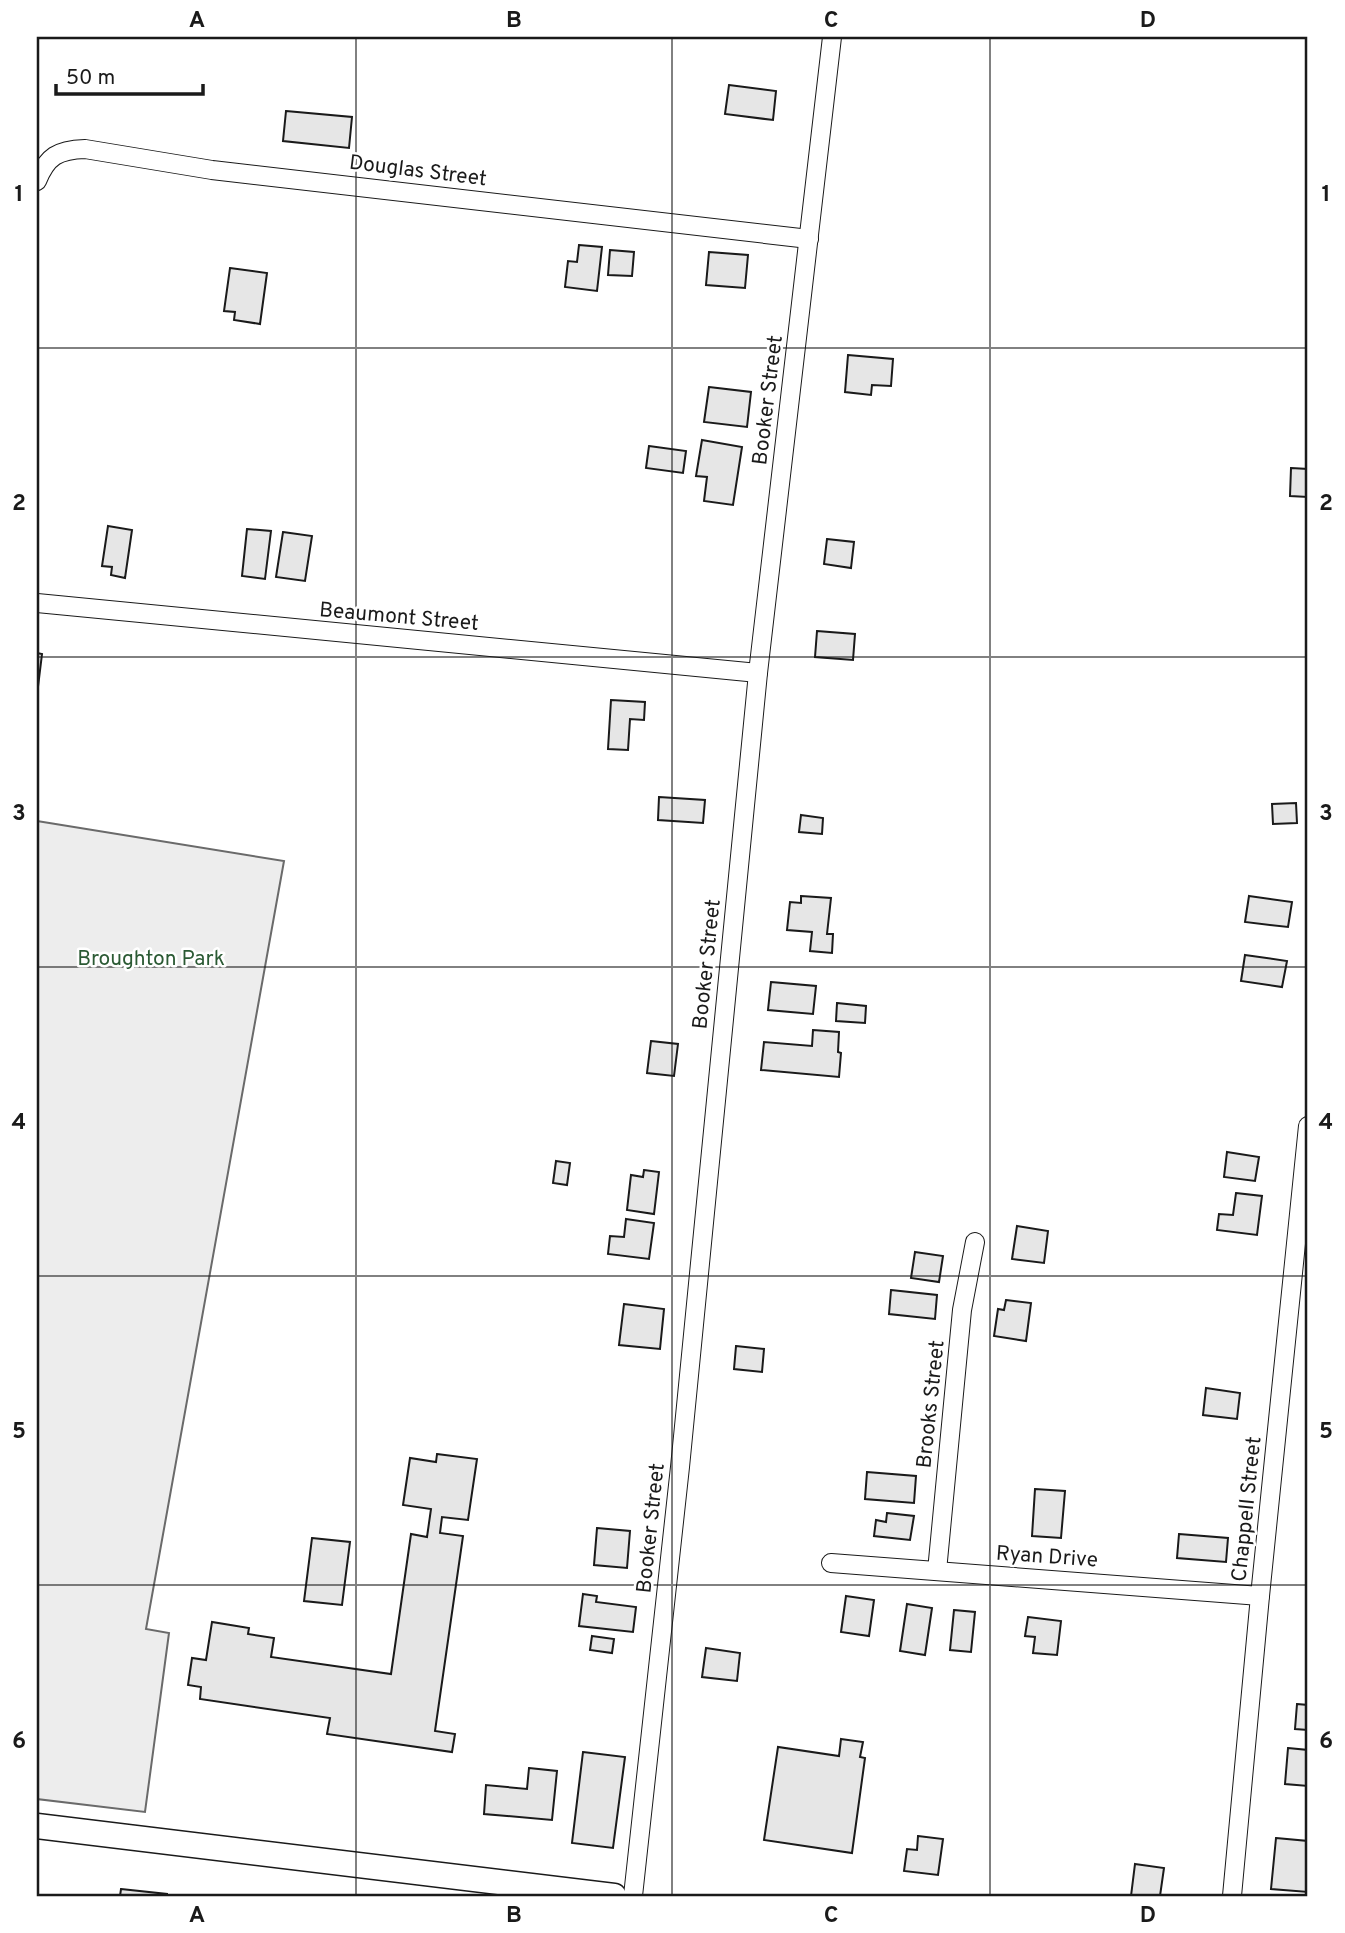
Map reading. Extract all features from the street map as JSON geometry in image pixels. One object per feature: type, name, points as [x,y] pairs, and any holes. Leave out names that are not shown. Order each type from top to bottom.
[{"type":"street","name":"Booker Street","points":[[633,1896],[684,1426],[758,673],[832,37]]},
{"type":"street","name":"Douglas Street","points":[[37,181],[54,155],[67,150],[85,149],[212,170],[809,239]]},
{"type":"street","name":"Beaumont Street","points":[[37,603],[758,673]]},
{"type":"street","name":"Chappell Street","points":[[1232,1896],[1308,1126]]},
{"type":"street","name":"Brooks Street","points":[[937,1571],[962,1310],[975,1242]]},
{"type":"street","name":"Ryan Drive","points":[[831,1563],[1261,1596]]},
{"type":"street","points":[[37,1826],[614,1896]]},
{"type":"shaded area","name":"Broughton Park","points":[[37,821],[284,861],[146,1629],[169,1633],[145,1812],[37,1799]]},
{"type":"building","points":[[729,85],[776,91],[773,120],[725,114]]},
{"type":"building","points":[[286,111],[352,117],[349,148],[283,141]]},
{"type":"building","points":[[579,245],[602,247],[597,291],[565,287],[568,261],[577,262]]},
{"type":"building","points":[[610,250],[634,252],[632,276],[608,275]]},
{"type":"building","points":[[709,252],[748,255],[745,288],[706,285]]},
{"type":"building","points":[[230,268],[267,273],[260,324],[234,320],[235,312],[224,311]]},
{"type":"building","points":[[848,355],[893,359],[891,386],[872,385],[871,395],[845,392]]},
{"type":"building","points":[[709,387],[751,392],[747,427],[704,422]]},
{"type":"building","points":[[702,440],[742,447],[733,505],[704,501],[707,477],[696,476]]},
{"type":"building","points":[[649,446],[686,451],[683,473],[646,468]]},
{"type":"building","points":[[1291,468],[1308,469],[1308,497],[1290,496]]},
{"type":"building","points":[[108,526],[132,530],[125,578],[111,575],[112,567],[102,566]]},
{"type":"building","points":[[247,529],[271,531],[265,579],[242,576]]},
{"type":"building","points":[[283,532],[312,536],[305,581],[276,577]]},
{"type":"building","points":[[827,539],[854,542],[851,568],[824,564]]},
{"type":"building","points":[[817,631],[855,634],[853,660],[815,657]]},
{"type":"building","points":[[37,653],[42,654],[37,695]]},
{"type":"building","points":[[611,700],[645,702],[644,720],[630,719],[628,750],[608,749]]},
{"type":"building","points":[[659,797],[705,800],[703,823],[658,820]]},
{"type":"building","points":[[1296,803],[1297,823],[1273,824],[1272,804]]},
{"type":"building","points":[[801,815],[823,818],[822,834],[799,832]]},
{"type":"building","points":[[801,896],[831,898],[827,934],[833,934],[832,953],[810,951],[812,932],[787,930],[790,902],[801,903]]},
{"type":"building","points":[[1249,896],[1292,902],[1288,927],[1245,922]]},
{"type":"building","points":[[1245,955],[1287,961],[1282,987],[1241,981]]},
{"type":"building","points":[[771,982],[816,986],[813,1014],[768,1010]]},
{"type":"building","points":[[837,1003],[866,1006],[865,1023],[836,1021]]},
{"type":"building","points":[[813,1030],[839,1032],[839,1077],[761,1070],[764,1042],[812,1046]]},
{"type":"building","points":[[651,1041],[678,1044],[674,1076],[647,1073]]},
{"type":"building","points":[[1227,1152],[1259,1157],[1255,1181],[1224,1177]]},
{"type":"building","points":[[556,1161],[570,1163],[567,1185],[553,1183]]},
{"type":"building","points":[[644,1170],[659,1172],[654,1214],[627,1210],[631,1175],[643,1177]]},
{"type":"building","points":[[1236,1193],[1262,1196],[1257,1235],[1217,1230],[1219,1214],[1233,1215]]},
{"type":"building","points":[[626,1219],[654,1223],[649,1259],[608,1254],[610,1236],[624,1237]]},
{"type":"building","points":[[1017,1226],[1048,1231],[1044,1263],[1012,1259]]},
{"type":"building","points":[[915,1252],[943,1256],[939,1282],[911,1278]]},
{"type":"building","points":[[891,1290],[937,1295],[935,1319],[889,1314]]},
{"type":"building","points":[[1006,1300],[1031,1303],[1026,1341],[994,1336],[998,1309],[1004,1310]]},
{"type":"building","points":[[624,1304],[664,1309],[660,1349],[619,1345]]},
{"type":"building","points":[[736,1346],[764,1349],[762,1372],[734,1369]]},
{"type":"building","points":[[1206,1388],[1240,1393],[1237,1419],[1203,1415]]},
{"type":"building","points":[[437,1454],[477,1459],[468,1520],[442,1517],[440,1533],[463,1536],[435,1731],[455,1734],[452,1752],[327,1734],[330,1718],[200,1699],[201,1687],[188,1685],[192,1658],[206,1660],[212,1622],[249,1628],[248,1634],[274,1638],[271,1657],[391,1674],[411,1534],[427,1537],[431,1509],[403,1505],[410,1458],[436,1462]]},
{"type":"building","points":[[867,1472],[916,1476],[914,1503],[865,1499]]},
{"type":"building","points":[[1035,1489],[1065,1491],[1061,1538],[1032,1536]]},
{"type":"building","points":[[887,1513],[914,1516],[910,1540],[874,1536],[876,1520],[886,1522]]},
{"type":"building","points":[[597,1528],[630,1531],[627,1568],[594,1565]]},
{"type":"building","points":[[1179,1534],[1228,1538],[1226,1562],[1177,1558]]},
{"type":"building","points":[[312,1538],[350,1542],[342,1605],[304,1601]]},
{"type":"building","points":[[583,1594],[597,1596],[596,1602],[636,1607],[633,1632],[579,1626]]},
{"type":"building","points":[[846,1596],[874,1600],[869,1636],[841,1632]]},
{"type":"building","points":[[907,1604],[932,1608],[925,1655],[900,1651]]},
{"type":"building","points":[[954,1610],[975,1612],[971,1652],[950,1650]]},
{"type":"building","points":[[1028,1617],[1061,1621],[1057,1655],[1033,1653],[1035,1637],[1025,1636]]},
{"type":"building","points":[[592,1636],[614,1639],[612,1653],[590,1650]]},
{"type":"building","points":[[706,1648],[740,1653],[737,1681],[702,1677]]},
{"type":"building","points":[[1297,1704],[1308,1705],[1308,1730],[1295,1729]]},
{"type":"building","points":[[841,1739],[863,1742],[860,1757],[865,1758],[852,1853],[764,1840],[778,1747],[839,1756]]},
{"type":"building","points":[[1288,1748],[1308,1750],[1308,1786],[1285,1784]]},
{"type":"building","points":[[583,1752],[625,1757],[613,1848],[572,1843]]},
{"type":"building","points":[[529,1768],[557,1771],[552,1820],[484,1814],[486,1785],[527,1789]]},
{"type":"building","points":[[918,1836],[943,1839],[938,1875],[904,1871],[907,1849],[917,1850]]},
{"type":"building","points":[[1276,1838],[1308,1841],[1308,1892],[1271,1889]]},
{"type":"building","points":[[1135,1864],[1164,1868],[1160,1896],[1131,1896]]},
{"type":"building","points":[[121,1889],[167,1894],[167,1896],[120,1896]]}]
